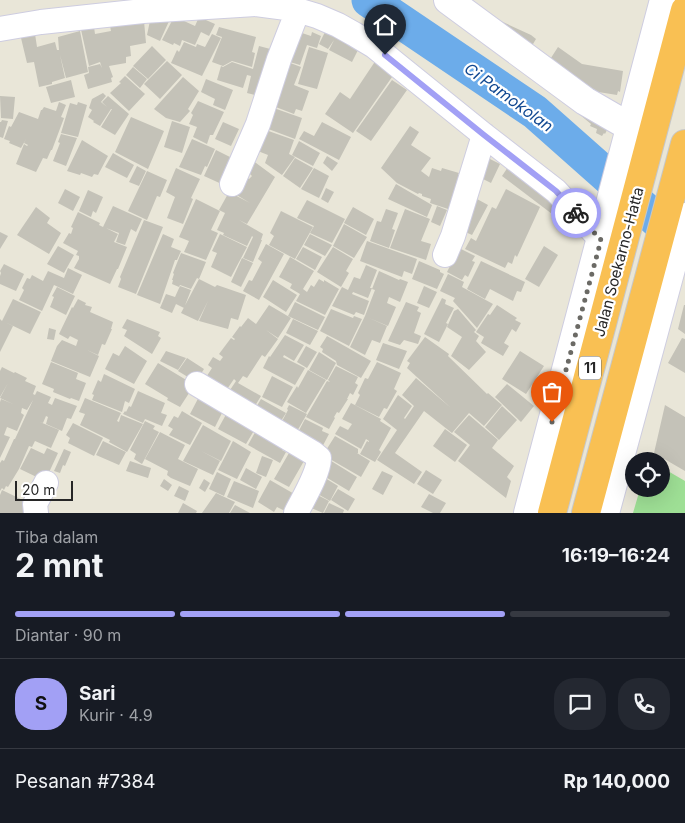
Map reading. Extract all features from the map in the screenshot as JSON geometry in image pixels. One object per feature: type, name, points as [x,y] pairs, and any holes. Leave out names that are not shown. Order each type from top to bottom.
[{"type":"highway","name":"Jalan Soekarno-Hatta","points":[[552,513],[685,10]]},
{"type":"highway","name":"11","points":[[586,513],[648,282],[673,258],[672,192],[685,144]]},
{"type":"highway","points":[[648,282],[652,339]]},
{"type":"main road","points":[[448,0],[585,101],[627,136]]},
{"type":"main road","points":[[528,513],[664,0]]},
{"type":"main road","points":[[605,513],[685,217]]},
{"type":"street","points":[[0,29],[41,22],[143,11],[256,4],[298,10],[317,16],[338,25],[374,46],[556,191],[601,240]]},
{"type":"street","points":[[232,184],[258,124],[278,59],[298,10]]},
{"type":"street","points":[[445,255],[484,135]]},
{"type":"street","points":[[197,384],[319,458],[315,474],[296,513]]},
{"type":"street","points":[[36,513],[35,504],[46,482]]},
{"type":"green space","points":[[670,472],[685,481],[685,513],[633,513],[638,497],[670,497]]},
{"type":"building","points":[[176,13],[186,17],[184,21],[195,26],[199,17],[215,24],[209,36],[201,32],[195,45],[182,40],[180,46],[174,43],[173,45],[162,40]]},
{"type":"building","points":[[151,16],[170,19],[160,41],[147,35]]},
{"type":"building","points":[[494,18],[536,39],[530,49]]},
{"type":"building","points":[[144,21],[146,43],[130,46],[131,56],[126,57],[126,63],[109,66],[113,77],[111,78],[112,82],[88,89],[84,75],[89,73],[88,67],[100,64],[102,68],[100,62],[89,66],[80,25],[94,27],[95,34],[111,31],[110,26]]},
{"type":"building","points":[[219,27],[256,37],[252,52],[255,53],[252,67],[232,61],[223,66],[212,62],[222,37],[216,35]]},
{"type":"building","points":[[293,30],[311,36],[312,32],[321,36],[317,48],[307,45],[300,65],[283,60]]},
{"type":"building","points":[[80,31],[88,72],[66,78],[60,55],[65,78],[39,87],[34,62],[27,63],[21,38],[35,34],[37,47],[55,42],[57,50],[59,50],[58,37]]},
{"type":"building","points":[[325,32],[335,37],[337,34],[360,46],[352,62],[329,50],[334,40],[328,49],[319,44]]},
{"type":"building","points":[[212,34],[221,38],[202,76],[171,63],[177,50],[179,52],[184,42],[196,47],[197,44],[205,47]]},
{"type":"building","points":[[152,46],[166,60],[148,79],[133,66]]},
{"type":"building","points":[[259,46],[274,50],[263,97],[247,93],[251,76],[247,75],[243,88],[217,80],[221,66],[223,67],[232,62],[253,69]]},
{"type":"building","points":[[309,47],[328,53],[317,89],[298,84]]},
{"type":"building","points":[[558,47],[582,64],[623,71],[620,92],[618,91],[617,95],[586,90],[549,61]]},
{"type":"building","points":[[378,57],[396,69],[353,133],[325,114],[340,92],[350,99]]},
{"type":"building","points":[[167,61],[182,75],[160,99],[144,84]]},
{"type":"building","points":[[285,61],[301,67],[294,85],[309,91],[302,111],[296,109],[294,114],[268,104]]},
{"type":"building","points":[[133,67],[147,79],[140,88],[126,75]]},
{"type":"building","points":[[125,76],[145,94],[129,111],[110,93],[121,83],[119,82]]},
{"type":"building","points":[[183,77],[199,91],[188,109],[190,111],[180,122],[166,118],[154,109]]},
{"type":"building","points":[[206,79],[233,90],[225,110],[213,105],[215,99],[201,92]]},
{"type":"building","points":[[71,80],[75,97],[51,103],[46,87]]},
{"type":"building","points":[[392,80],[407,90],[371,141],[356,131]]},
{"type":"building","points":[[103,93],[106,96],[101,102],[107,107],[102,102],[108,96],[129,114],[115,135],[101,127],[112,109],[100,126],[88,117],[92,110],[89,108],[92,99]]},
{"type":"building","points":[[0,96],[15,97],[13,119],[1,118]]},
{"type":"building","points":[[198,101],[224,112],[213,135],[210,135],[207,144],[193,137],[197,127],[189,124],[193,115],[191,113]]},
{"type":"building","points":[[59,102],[66,105],[61,117],[64,118],[47,159],[43,158],[36,172],[16,164],[24,144],[28,145],[24,143],[26,139],[21,148],[4,139],[9,126],[11,127],[19,112],[38,119],[44,107],[56,111]]},
{"type":"building","points":[[78,102],[87,105],[78,137],[61,133],[70,103],[77,105]]},
{"type":"building","points":[[268,106],[302,118],[295,139],[263,127]]},
{"type":"building","points":[[583,109],[609,126],[605,134],[602,136],[596,133],[597,129],[590,126],[591,124],[579,114]]},
{"type":"building","points":[[131,117],[164,131],[148,169],[115,152]]},
{"type":"building","points":[[2,120],[8,121],[3,138],[0,137],[0,122]]},
{"type":"building","points":[[172,121],[190,127],[182,153],[164,147]]},
{"type":"building","points":[[223,122],[239,129],[231,146],[215,139]]},
{"type":"building","points":[[322,122],[351,137],[339,160],[299,139],[304,131],[314,136]]},
{"type":"building","points":[[410,126],[419,132],[411,145],[431,158],[421,171],[429,177],[432,168],[441,171],[442,168],[459,173],[458,175],[464,177],[453,212],[430,203],[431,199],[397,183],[381,168]]},
{"type":"building","points":[[260,128],[294,140],[289,154],[295,157],[282,175],[265,163],[268,155],[253,149]]},
{"type":"building","points":[[61,134],[77,138],[66,166],[53,161],[60,143],[58,142]]},
{"type":"building","points":[[192,139],[215,149],[201,175],[179,167]]},
{"type":"building","points":[[82,140],[108,156],[98,175],[94,174],[92,177],[67,171]]},
{"type":"building","points":[[299,141],[320,153],[313,166],[292,155]]},
{"type":"building","points":[[216,150],[238,161],[226,186],[204,176]]},
{"type":"building","points":[[113,153],[134,165],[127,178],[105,167]]},
{"type":"building","points":[[327,156],[338,163],[332,171],[323,163]]},
{"type":"building","points":[[295,158],[313,168],[300,188],[283,176]]},
{"type":"building","points":[[488,158],[500,164],[491,183],[479,177]]},
{"type":"building","points":[[252,160],[275,177],[247,224],[239,220],[263,234],[253,262],[243,258],[252,236],[247,246],[223,235],[224,233],[217,230],[225,213],[219,210],[229,192],[250,203],[230,191],[242,173],[249,179],[252,176],[245,169]]},
{"type":"building","points":[[137,166],[146,171],[139,186],[129,182]]},
{"type":"building","points":[[508,167],[560,207],[561,211],[556,217],[502,176]]},
{"type":"building","points":[[176,168],[200,179],[191,198],[193,199],[183,224],[167,218],[175,197],[166,192]]},
{"type":"building","points":[[314,168],[329,176],[319,198],[301,189]]},
{"type":"building","points":[[147,171],[167,180],[160,197],[157,196],[147,220],[128,211]]},
{"type":"building","points":[[396,184],[432,205],[427,217],[388,199]]},
{"type":"building","points":[[326,188],[334,192],[328,203],[321,199]]},
{"type":"building","points":[[65,189],[80,197],[73,211],[58,203]]},
{"type":"building","points":[[506,189],[540,207],[517,257],[515,255],[512,264],[508,262],[505,268],[465,249],[471,238],[476,241],[492,207],[496,209]]},
{"type":"building","points":[[88,190],[103,197],[96,213],[93,211],[91,217],[79,211]]},
{"type":"building","points":[[196,199],[220,211],[211,230],[218,233],[206,260],[184,252],[189,241],[179,237]]},
{"type":"building","points":[[477,199],[488,205],[472,235],[461,230]]},
{"type":"building","points":[[307,200],[345,219],[332,243],[310,233],[314,226],[297,218]]},
{"type":"building","points":[[113,206],[142,219],[136,232],[131,229],[125,245],[116,242],[119,233],[106,228],[118,234],[114,242],[127,247],[110,284],[74,268],[79,259],[79,256],[76,255],[78,251],[63,243],[69,233],[71,234],[73,228],[71,227],[78,212],[100,223],[99,225],[103,227]]},
{"type":"building","points":[[437,206],[447,210],[440,226],[431,222]]},
{"type":"building","points":[[36,207],[50,218],[47,223],[61,233],[49,254],[17,235]]},
{"type":"building","points":[[353,207],[374,219],[366,235],[344,223]]},
{"type":"building","points":[[386,209],[398,213],[392,229],[395,230],[389,248],[370,241],[377,221],[381,222]]},
{"type":"building","points":[[405,209],[430,219],[421,241],[431,244],[426,260],[390,248]]},
{"type":"building","points":[[281,211],[313,227],[295,259],[269,245],[274,236],[270,233]]},
{"type":"building","points":[[144,220],[163,227],[136,294],[118,287],[120,277]]},
{"type":"building","points":[[344,224],[367,237],[354,258],[333,246]]},
{"type":"building","points":[[0,232],[8,236],[0,249]]},
{"type":"building","points":[[163,234],[174,239],[171,247],[181,251],[177,260],[175,260],[160,304],[137,295]]},
{"type":"building","points":[[220,234],[247,247],[231,277],[211,267],[217,253],[212,251]]},
{"type":"building","points":[[310,234],[332,245],[325,256],[304,245]]},
{"type":"building","points":[[367,241],[417,259],[412,274],[404,271],[402,277],[360,261]]},
{"type":"building","points":[[266,244],[284,254],[259,300],[243,291],[249,280],[252,281],[262,262],[258,259]]},
{"type":"building","points":[[58,246],[74,255],[64,273],[47,264]]},
{"type":"building","points":[[544,246],[558,255],[539,287],[525,279]]},
{"type":"building","points":[[303,247],[322,257],[315,270],[296,259]]},
{"type":"building","points":[[333,247],[353,259],[346,271],[349,273],[341,287],[317,272]]},
{"type":"building","points":[[459,248],[475,256],[472,261],[475,262],[468,277],[465,275],[462,280],[447,272]]},
{"type":"building","points":[[181,253],[206,262],[199,279],[197,278],[191,289],[172,284],[173,273]]},
{"type":"building","points":[[290,257],[314,271],[303,289],[307,292],[311,285],[314,287],[319,279],[339,289],[325,315],[296,301],[300,294],[290,288],[292,284],[279,277]]},
{"type":"building","points":[[242,258],[253,263],[241,287],[231,282]]},
{"type":"building","points":[[419,261],[440,270],[444,274],[437,289],[412,279]]},
{"type":"building","points":[[481,261],[525,282],[521,292],[517,291],[513,301],[490,289],[485,299],[467,289]]},
{"type":"building","points":[[4,264],[24,274],[16,291],[0,284],[0,271]]},
{"type":"building","points":[[366,265],[377,270],[368,298],[353,292],[352,294],[369,301],[364,315],[356,312],[354,315],[332,306],[342,287],[348,290],[354,277],[360,279]]},
{"type":"building","points":[[68,268],[82,275],[73,294],[54,285],[42,311],[19,300],[27,278],[30,279],[32,275],[43,281],[48,271],[64,278]]},
{"type":"building","points":[[379,271],[408,282],[400,302],[389,297],[387,303],[396,307],[388,326],[369,318],[387,326],[380,343],[372,340],[365,355],[350,347],[375,290],[372,289]]},
{"type":"building","points":[[448,274],[464,282],[462,287],[493,304],[477,328],[453,301],[455,298],[440,291]]},
{"type":"building","points":[[199,279],[215,287],[217,285],[246,295],[238,320],[231,318],[228,329],[199,321],[208,301],[198,321],[181,313]]},
{"type":"building","points":[[273,280],[297,295],[286,312],[263,297]]},
{"type":"building","points":[[180,286],[191,290],[184,308],[176,304],[172,313],[160,308],[166,294],[175,297]]},
{"type":"building","points":[[424,286],[437,292],[429,308],[417,303]]},
{"type":"building","points":[[57,287],[75,296],[66,315],[50,307],[54,297],[52,296]]},
{"type":"building","points":[[442,298],[446,300],[445,304],[454,308],[439,342],[424,334]]},
{"type":"building","points":[[13,299],[41,312],[30,334],[5,322],[13,326],[0,352],[0,319],[2,321]]},
{"type":"building","points":[[78,299],[86,303],[85,305],[92,307],[90,312],[113,322],[105,345],[102,344],[98,355],[87,350],[99,356],[90,377],[51,361],[57,346],[62,340],[76,346],[78,340],[70,336],[68,339],[59,334]]},
{"type":"building","points":[[295,302],[325,317],[318,330],[288,316]]},
{"type":"building","points":[[406,302],[419,307],[417,311],[421,313],[414,333],[421,336],[418,344],[404,340],[400,345],[388,341]]},
{"type":"building","points":[[269,305],[291,318],[278,338],[266,330],[278,339],[265,357],[262,355],[247,378],[243,376],[238,383],[261,396],[253,409],[224,399],[236,381],[234,379],[223,395],[203,382],[212,368],[208,365],[213,357],[220,361],[223,357],[219,354],[231,338],[235,339],[232,337],[240,326],[248,318],[256,324]]},
{"type":"building","points":[[497,305],[517,318],[515,320],[521,323],[516,332],[512,329],[504,343],[509,346],[503,356],[481,343],[484,337],[476,332],[488,314],[490,315]]},
{"type":"building","points":[[685,305],[685,334],[678,329]]},
{"type":"building","points":[[331,309],[353,318],[354,316],[362,319],[349,346],[320,331]]},
{"type":"building","points":[[458,309],[476,330],[474,332],[479,336],[476,341],[486,352],[469,370],[451,356],[462,337],[447,327],[454,311]]},
{"type":"building","points":[[127,319],[160,332],[158,336],[161,338],[152,354],[124,336],[127,330],[122,328]]},
{"type":"building","points":[[293,319],[318,331],[310,345],[286,333]]},
{"type":"building","points":[[49,328],[56,330],[54,340],[47,339]]},
{"type":"building","points":[[285,335],[304,345],[294,361],[284,355],[283,357],[305,368],[295,385],[263,368],[269,356]]},
{"type":"building","points":[[327,336],[371,361],[361,378],[337,365],[336,361],[322,352],[323,349],[320,347]]},
{"type":"building","points":[[425,337],[449,354],[448,356],[487,394],[502,405],[484,426],[469,413],[452,433],[424,411],[395,453],[422,472],[414,484],[377,460],[397,430],[383,419],[398,395],[412,406],[405,419],[414,406],[402,395],[416,378],[451,408],[407,368],[410,363],[407,361]]},
{"type":"building","points":[[682,338],[685,339],[685,373],[668,363]]},
{"type":"building","points":[[383,343],[407,351],[399,369],[376,360]]},
{"type":"building","points":[[125,346],[147,361],[134,384],[105,369],[113,353],[119,356]]},
{"type":"building","points":[[306,346],[317,352],[307,368],[297,362]]},
{"type":"building","points":[[166,351],[186,358],[178,370],[160,361]]},
{"type":"building","points":[[520,351],[544,366],[526,394],[502,379]]},
{"type":"building","points":[[319,352],[336,363],[327,380],[309,370]]},
{"type":"building","points":[[187,358],[204,369],[196,382],[178,371]]},
{"type":"building","points":[[51,362],[78,373],[76,379],[86,383],[79,401],[53,392],[54,389],[42,384]]},
{"type":"building","points":[[377,362],[401,373],[394,389],[397,391],[387,409],[384,408],[379,417],[355,405],[365,378],[368,379]]},
{"type":"building","points":[[158,363],[193,384],[180,407],[145,384]]},
{"type":"building","points":[[336,366],[358,377],[355,383],[358,385],[353,395],[350,393],[339,413],[337,412],[329,429],[306,417],[327,381],[330,382],[328,380]]},
{"type":"building","points":[[2,367],[27,378],[25,381],[36,386],[33,394],[35,395],[37,391],[51,397],[48,403],[52,405],[55,398],[77,406],[71,419],[67,418],[62,431],[46,424],[48,417],[46,416],[43,423],[40,422],[59,430],[51,448],[35,441],[32,447],[29,446],[19,469],[8,487],[6,486],[4,490],[2,488],[0,491],[0,463],[2,460],[4,461],[33,400],[27,410],[22,408],[21,413],[24,415],[17,431],[7,427],[4,435],[10,437],[0,458],[0,402],[1,399],[13,404],[0,398],[8,383],[0,397],[0,371]]},
{"type":"building","points":[[308,370],[326,380],[306,413],[287,402],[297,386],[298,388]]},
{"type":"building","points":[[104,374],[135,389],[129,403],[125,401],[122,412],[92,400],[94,395],[92,394],[98,380],[101,382]]},
{"type":"building","points":[[272,376],[293,387],[282,407],[262,397]]},
{"type":"building","points":[[507,384],[534,406],[521,422],[495,397]]},
{"type":"building","points":[[138,391],[165,403],[161,413],[167,415],[162,426],[145,419],[143,423],[123,414],[129,406],[131,407]]},
{"type":"building","points":[[202,391],[226,405],[215,427],[190,414]]},
{"type":"building","points":[[85,398],[121,413],[117,421],[119,422],[121,415],[143,424],[127,452],[109,442],[110,440],[80,425],[85,414],[79,412]]},
{"type":"building","points":[[261,399],[286,413],[276,429],[252,414]]},
{"type":"building","points":[[351,403],[381,419],[380,421],[391,428],[375,462],[360,454],[367,441],[369,441],[366,439],[361,449],[335,434],[340,426],[348,430],[352,424],[342,419]]},
{"type":"building","points":[[289,405],[307,414],[296,433],[279,427]]},
{"type":"building","points":[[665,405],[685,417],[685,471],[670,462],[670,452],[654,452]]},
{"type":"building","points":[[502,406],[517,420],[499,440],[485,427]]},
{"type":"building","points":[[229,409],[258,424],[246,444],[218,429]]},
{"type":"building","points":[[182,411],[202,423],[190,445],[169,435],[173,429],[168,426],[174,416],[178,418]]},
{"type":"building","points":[[469,415],[498,440],[492,448],[514,466],[507,477],[511,481],[506,498],[458,461],[470,445],[454,432]]},
{"type":"building","points":[[305,419],[323,428],[322,431],[329,434],[319,453],[294,440]]},
{"type":"building","points":[[145,421],[155,426],[153,429],[159,432],[142,464],[134,459],[136,454],[130,450]]},
{"type":"building","points":[[73,423],[103,438],[94,456],[68,443],[70,438],[66,435]]},
{"type":"building","points":[[203,425],[231,441],[221,461],[201,451],[220,461],[213,475],[183,461]]},
{"type":"building","points":[[259,425],[287,440],[282,450],[286,452],[280,463],[248,445]]},
{"type":"building","points":[[445,429],[467,445],[455,462],[433,446]]},
{"type":"building","points":[[160,432],[185,445],[178,459],[198,469],[190,486],[171,478],[167,475],[168,471],[145,459]]},
{"type":"building","points":[[335,436],[358,449],[357,453],[370,461],[361,477],[323,455]]},
{"type":"building","points":[[103,441],[126,452],[119,465],[96,455]]},
{"type":"building","points":[[233,441],[251,452],[237,479],[218,470]]},
{"type":"building","points":[[293,446],[308,454],[289,487],[274,479]]},
{"type":"building","points":[[31,448],[44,454],[47,448],[58,453],[45,481],[20,469]]},
{"type":"building","points":[[64,449],[71,452],[60,473],[54,471]]},
{"type":"building","points":[[262,456],[273,460],[266,477],[256,473]]},
{"type":"building","points":[[328,459],[357,477],[349,491],[319,473]]},
{"type":"building","points":[[130,461],[151,468],[148,478],[126,471]]},
{"type":"building","points":[[246,468],[262,477],[256,489],[240,480]]},
{"type":"building","points":[[426,470],[442,480],[433,494],[417,484]]},
{"type":"building","points":[[382,471],[393,476],[383,495],[372,489]]},
{"type":"building","points":[[217,472],[231,479],[224,496],[209,489]]},
{"type":"building","points":[[317,473],[338,486],[330,501],[309,489]]},
{"type":"building","points":[[164,479],[172,485],[168,491],[160,486]]},
{"type":"building","points":[[204,479],[210,483],[205,492],[199,488]]},
{"type":"building","points":[[270,480],[296,495],[287,512],[277,507],[274,512],[258,502]]},
{"type":"building","points":[[234,481],[259,491],[253,508],[227,497]]},
{"type":"building","points":[[179,486],[189,491],[185,501],[174,496]]},
{"type":"building","points":[[338,489],[355,499],[348,511],[331,500]]},
{"type":"building","points":[[2,490],[31,504],[27,513],[0,513],[0,495]]},
{"type":"building","points":[[308,490],[329,501],[323,513],[302,504]]},
{"type":"building","points":[[216,493],[235,502],[229,513],[202,513]]},
{"type":"building","points":[[429,494],[446,503],[440,513],[433,513],[421,507]]},
{"type":"building","points":[[183,503],[197,511],[196,513],[178,513]]},
{"type":"building","points":[[329,503],[344,510],[343,513],[324,513]]},
{"type":"building","points":[[235,505],[250,513],[230,513]]},
{"type":"waterway","name":"Ci Pamokolan","points":[[369,0],[535,112],[685,245]]},
{"type":"way so far","points":[[552,422],[601,240],[576,213]]},
{"type":"route","points":[[385,55],[556,191],[576,213]]}]
